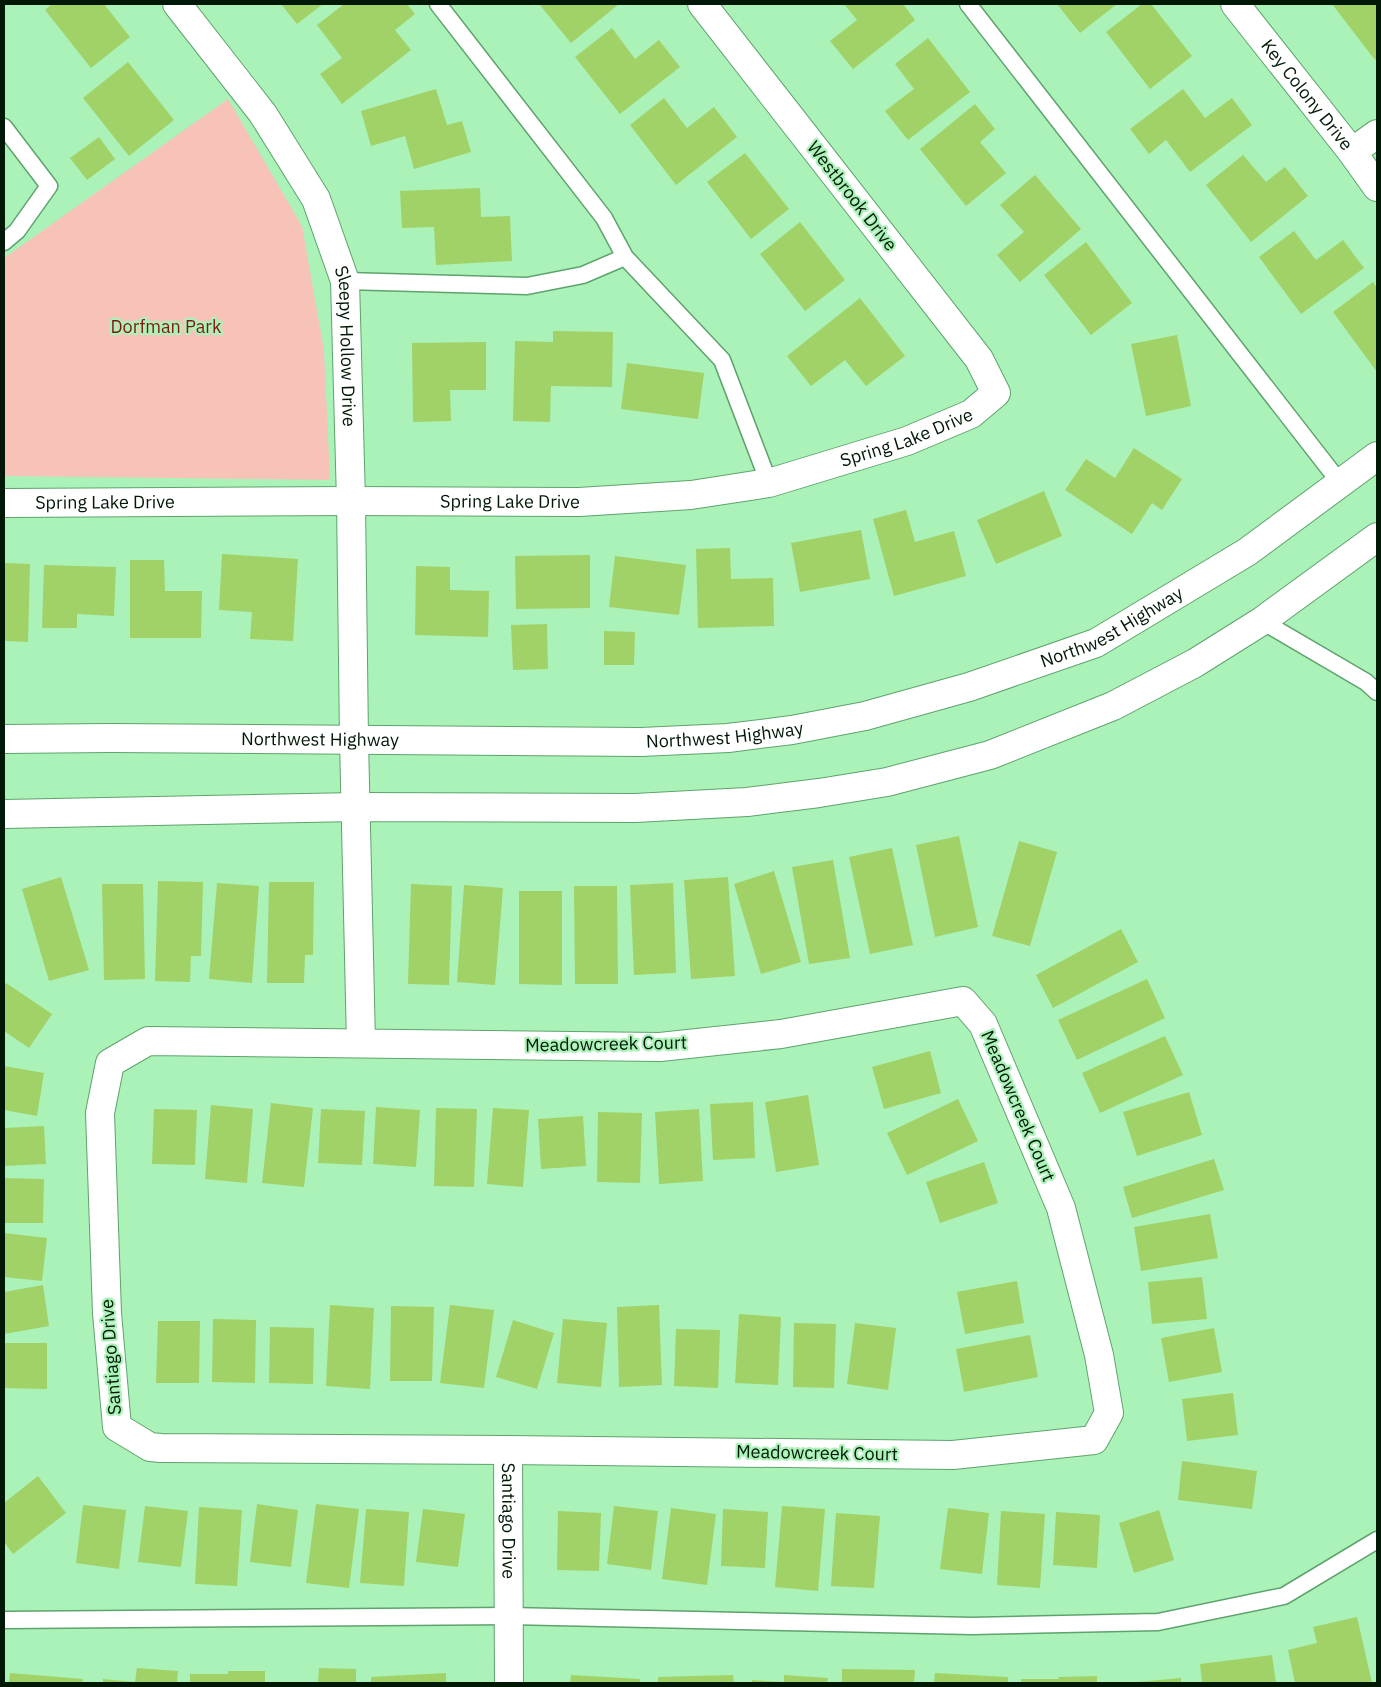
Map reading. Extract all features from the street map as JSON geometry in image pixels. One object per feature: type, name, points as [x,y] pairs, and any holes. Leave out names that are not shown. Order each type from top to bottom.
[{"type":"street","name":"Sleepy Hollow Drive","points":[[177,4],[263,114],[316,199],[345,281],[351,501],[354,740]]},
{"type":"street","name":"Westbrook Drive","points":[[702,4],[979,359],[996,393]]},
{"type":"street","name":"Key Colony Drive","points":[[1235,4],[1352,152],[1377,187]]},
{"type":"street","points":[[1352,152],[1377,134]]},
{"type":"street","name":"Spring Lake Drive","points":[[4,503],[579,502],[691,495],[769,483],[907,441],[971,414],[996,393]]},
{"type":"street","name":"Northwest Highway","points":[[4,740],[111,738],[641,742],[728,738],[792,730],[865,716],[969,687],[1096,643],[1247,552],[1377,456]]},
{"type":"street","points":[[4,814],[356,807],[653,807],[746,802],[887,782],[990,754],[1113,706],[1195,663],[1262,621],[1377,537]]},
{"type":"street","points":[[354,740],[361,1043]]},
{"type":"street","name":"Meadowcreek Court","points":[[361,1043],[660,1047],[781,1034],[963,1001],[983,1024],[1061,1208],[1099,1355],[1109,1413],[1094,1440],[953,1455],[508,1450]]},
{"type":"street","name":"Santiago Drive","points":[[361,1043],[148,1041],[110,1064],[100,1114],[107,1313],[117,1428],[150,1447],[161,1448],[508,1450],[509,1683]]},
{"type":"lane","points":[[438,4],[604,218],[625,257],[722,360],[769,483]]},
{"type":"lane","points":[[968,4],[1341,484]]},
{"type":"lane","points":[[4,127],[49,186],[17,231],[4,242]]},
{"type":"lane","points":[[345,281],[527,286],[583,275],[625,257]]},
{"type":"lane","points":[[1262,621],[1366,682],[1377,692]]},
{"type":"lane","points":[[4,1620],[509,1616],[972,1626],[1158,1622],[1284,1596],[1377,1540]]},
{"type":"green space","name":"Dorfman Park","points":[[228,99],[302,226],[324,350],[330,480],[4,476],[4,258]]},
{"type":"building","points":[[52,4],[104,4],[130,37],[91,68],[45,10]]},
{"type":"building","points":[[281,4],[323,4],[297,24]]},
{"type":"building","points":[[344,4],[407,4],[415,14],[395,30],[411,50],[342,104],[320,74],[342,58],[317,25]]},
{"type":"building","points":[[539,4],[619,4],[571,43]]},
{"type":"building","points":[[844,4],[903,4],[915,20],[853,69],[830,41],[857,20]]},
{"type":"building","points":[[1057,4],[1117,4],[1080,33]]},
{"type":"building","points":[[1142,4],[1151,4],[1192,56],[1150,89],[1106,32]]},
{"type":"building","points":[[1332,4],[1377,4],[1377,58],[1375,60]]},
{"type":"building","points":[[612,28],[635,59],[659,40],[680,67],[620,114],[575,57]]},
{"type":"building","points":[[928,38],[970,92],[908,140],[885,111],[914,89],[895,64]]},
{"type":"building","points":[[128,62],[174,120],[129,156],[83,98]]},
{"type":"building","points":[[436,89],[447,125],[462,121],[471,152],[414,169],[405,136],[371,146],[361,111]]},
{"type":"building","points":[[1183,89],[1205,118],[1232,98],[1252,125],[1190,172],[1166,140],[1149,154],[1130,129]]},
{"type":"building","points":[[664,98],[687,128],[714,107],[737,137],[676,185],[630,125]]},
{"type":"building","points":[[975,104],[995,129],[980,142],[1006,173],[966,206],[920,149]]},
{"type":"building","points":[[99,137],[115,159],[87,180],[70,158]]},
{"type":"building","points":[[745,153],[789,209],[751,239],[707,182]]},
{"type":"building","points":[[1243,155],[1266,182],[1285,167],[1308,196],[1251,242],[1206,185]]},
{"type":"building","points":[[1035,175],[1081,229],[1020,282],[997,255],[1024,232],[1000,205]]},
{"type":"building","points":[[480,188],[481,217],[510,216],[512,261],[436,265],[434,227],[402,228],[400,191]]},
{"type":"building","points":[[800,222],[845,280],[805,311],[760,254]]},
{"type":"building","points":[[1294,231],[1316,260],[1343,240],[1364,268],[1301,314],[1259,257]]},
{"type":"building","points":[[1086,242],[1132,303],[1091,335],[1044,275]]},
{"type":"building","points":[[1373,282],[1377,288],[1377,372],[1333,312]]},
{"type":"building","points":[[860,298],[905,356],[866,386],[845,360],[811,386],[787,356]]},
{"type":"building","points":[[553,331],[613,332],[612,387],[551,386],[550,422],[513,421],[515,341],[553,342]]},
{"type":"building","points":[[1177,335],[1191,406],[1146,416],[1131,344]]},
{"type":"building","points":[[486,342],[486,390],[450,390],[451,421],[413,422],[412,343]]},
{"type":"building","points":[[627,363],[704,373],[698,419],[621,409]]},
{"type":"building","points":[[1134,448],[1182,479],[1162,510],[1152,503],[1132,534],[1065,490],[1086,459],[1115,478]]},
{"type":"building","points":[[1044,491],[1062,536],[996,564],[977,520]]},
{"type":"building","points":[[906,510],[915,542],[954,531],[966,576],[894,596],[873,519]]},
{"type":"building","points":[[861,530],[870,579],[800,592],[791,543]]},
{"type":"building","points":[[730,548],[731,579],[773,578],[774,626],[698,628],[696,549]]},
{"type":"building","points":[[222,554],[298,559],[293,641],[250,639],[252,612],[219,610]]},
{"type":"building","points":[[590,555],[590,608],[516,609],[515,556]]},
{"type":"building","points":[[615,556],[686,565],[679,615],[609,607]]},
{"type":"building","points":[[130,560],[164,560],[165,591],[202,591],[201,638],[130,638]]},
{"type":"building","points":[[4,563],[30,564],[28,642],[4,641]]},
{"type":"building","points":[[44,565],[116,567],[114,616],[77,614],[77,628],[42,628]]},
{"type":"building","points":[[416,566],[450,567],[450,590],[489,591],[488,637],[415,635]]},
{"type":"building","points":[[547,624],[548,669],[513,670],[511,625]]},
{"type":"building","points":[[604,631],[635,632],[634,665],[604,665]]},
{"type":"building","points":[[959,836],[978,927],[935,937],[916,845]]},
{"type":"building","points":[[1019,841],[1057,852],[1030,946],[992,936]]},
{"type":"building","points":[[892,848],[913,945],[870,954],[849,857]]},
{"type":"building","points":[[833,860],[850,958],[809,964],[792,867]]},
{"type":"building","points":[[774,871],[801,962],[761,974],[734,884]]},
{"type":"building","points":[[61,877],[89,970],[49,981],[22,889]]},
{"type":"building","points":[[728,877],[735,976],[691,979],[684,880]]},
{"type":"building","points":[[158,881],[203,882],[201,956],[191,956],[190,982],[155,981]]},
{"type":"building","points":[[269,882],[314,882],[313,955],[305,955],[304,983],[267,983]]},
{"type":"building","points":[[217,883],[259,886],[252,983],[209,979]]},
{"type":"building","points":[[673,883],[676,973],[634,975],[630,885]]},
{"type":"building","points":[[102,884],[143,884],[145,979],[104,980]]},
{"type":"building","points":[[411,884],[452,886],[449,985],[408,984]]},
{"type":"building","points":[[464,885],[503,888],[495,985],[457,982]]},
{"type":"building","points":[[574,886],[617,886],[618,984],[575,984]]},
{"type":"building","points":[[519,891],[562,891],[562,985],[519,984]]},
{"type":"building","points":[[1121,929],[1138,962],[1053,1008],[1036,975]]},
{"type":"building","points":[[1147,979],[1165,1018],[1077,1060],[1058,1020]]},
{"type":"building","points":[[6,983],[52,1014],[29,1048],[4,1031],[4,987]]},
{"type":"building","points":[[1165,1036],[1183,1075],[1100,1113],[1082,1073]]},
{"type":"building","points":[[930,1051],[941,1093],[884,1109],[872,1067]]},
{"type":"building","points":[[4,1066],[44,1073],[37,1116],[4,1110]]},
{"type":"building","points":[[1189,1092],[1202,1135],[1137,1156],[1123,1112]]},
{"type":"building","points":[[808,1095],[819,1165],[776,1172],[765,1102]]},
{"type":"building","points":[[958,1099],[978,1141],[907,1175],[887,1133]]},
{"type":"building","points":[[753,1102],[755,1158],[713,1160],[710,1104]]},
{"type":"building","points":[[271,1103],[313,1108],[304,1187],[262,1183]]},
{"type":"building","points":[[211,1105],[253,1109],[247,1183],[205,1179]]},
{"type":"building","points":[[376,1107],[420,1110],[416,1167],[373,1164]]},
{"type":"building","points":[[436,1108],[477,1109],[474,1187],[434,1186]]},
{"type":"building","points":[[493,1108],[529,1110],[523,1187],[487,1184]]},
{"type":"building","points":[[154,1109],[197,1110],[195,1165],[152,1164]]},
{"type":"building","points":[[321,1109],[365,1111],[362,1165],[318,1163]]},
{"type":"building","points":[[699,1109],[703,1181],[659,1184],[655,1112]]},
{"type":"building","points":[[598,1112],[642,1113],[640,1183],[597,1182]]},
{"type":"building","points":[[583,1116],[586,1166],[541,1169],[538,1119]]},
{"type":"building","points":[[44,1126],[46,1164],[4,1166],[4,1128]]},
{"type":"building","points":[[1214,1159],[1224,1190],[1132,1218],[1123,1187]]},
{"type":"building","points":[[984,1162],[998,1203],[940,1223],[926,1182]]},
{"type":"building","points":[[4,1178],[44,1179],[43,1223],[4,1223]]},
{"type":"building","points":[[1210,1214],[1218,1258],[1141,1271],[1134,1227]]},
{"type":"building","points":[[4,1233],[47,1238],[42,1281],[4,1277]]},
{"type":"building","points":[[1202,1277],[1207,1319],[1152,1324],[1148,1282]]},
{"type":"building","points":[[1017,1281],[1024,1323],[965,1334],[957,1292]]},
{"type":"building","points":[[43,1285],[49,1326],[4,1334],[4,1292]]},
{"type":"building","points":[[330,1305],[374,1308],[370,1389],[326,1386]]},
{"type":"building","points":[[450,1305],[494,1310],[484,1388],[440,1383]]},
{"type":"building","points":[[659,1305],[662,1385],[619,1387],[617,1307]]},
{"type":"building","points":[[391,1306],[434,1307],[432,1381],[390,1381]]},
{"type":"building","points":[[739,1314],[781,1317],[778,1385],[735,1383]]},
{"type":"building","points":[[213,1319],[256,1320],[255,1383],[212,1382]]},
{"type":"building","points":[[563,1319],[607,1323],[601,1387],[557,1383]]},
{"type":"building","points":[[513,1320],[554,1333],[537,1389],[496,1377]]},
{"type":"building","points":[[158,1321],[200,1321],[199,1383],[156,1383]]},
{"type":"building","points":[[794,1323],[836,1324],[834,1388],[793,1387]]},
{"type":"building","points":[[855,1323],[896,1328],[888,1390],[847,1384]]},
{"type":"building","points":[[270,1327],[314,1328],[313,1384],[269,1383]]},
{"type":"building","points":[[1214,1328],[1222,1372],[1169,1382],[1161,1338]]},
{"type":"building","points":[[676,1329],[720,1330],[718,1388],[674,1386]]},
{"type":"building","points":[[1030,1335],[1038,1377],[964,1392],[956,1349]]},
{"type":"building","points":[[4,1343],[47,1343],[47,1389],[4,1388]]},
{"type":"building","points":[[1233,1393],[1238,1435],[1187,1441],[1182,1399]]},
{"type":"building","points":[[1182,1461],[1257,1471],[1252,1509],[1178,1500]]},
{"type":"building","points":[[38,1476],[66,1513],[13,1554],[4,1542],[4,1503]]},
{"type":"building","points":[[257,1504],[298,1510],[291,1567],[250,1562]]},
{"type":"building","points":[[316,1504],[359,1509],[349,1588],[306,1583]]},
{"type":"building","points":[[83,1505],[126,1510],[119,1569],[76,1563]]},
{"type":"building","points":[[145,1506],[188,1511],[181,1567],[138,1562]]},
{"type":"building","points":[[614,1506],[658,1511],[651,1570],[607,1564]]},
{"type":"building","points":[[782,1506],[825,1509],[818,1591],[775,1587]]},
{"type":"building","points":[[199,1507],[242,1510],[237,1586],[195,1584]]},
{"type":"building","points":[[671,1508],[716,1514],[707,1585],[662,1579]]},
{"type":"building","points":[[948,1508],[989,1513],[982,1574],[940,1569]]},
{"type":"building","points":[[366,1509],[409,1512],[404,1586],[360,1583]]},
{"type":"building","points":[[423,1509],[465,1514],[458,1567],[416,1562]]},
{"type":"building","points":[[723,1509],[768,1512],[765,1568],[721,1566]]},
{"type":"building","points":[[1159,1510],[1174,1560],[1134,1573],[1119,1523]]},
{"type":"building","points":[[558,1511],[601,1513],[599,1571],[557,1570]]},
{"type":"building","points":[[1001,1511],[1045,1514],[1040,1588],[997,1585]]},
{"type":"building","points":[[1056,1512],[1100,1515],[1097,1568],[1053,1565]]},
{"type":"building","points":[[836,1513],[880,1516],[874,1588],[831,1586]]},
{"type":"building","points":[[1357,1617],[1372,1683],[1295,1683],[1288,1650],[1317,1643],[1313,1627]]},
{"type":"building","points":[[1272,1655],[1276,1683],[1202,1683],[1200,1664]]},
{"type":"building","points":[[137,1668],[178,1671],[177,1683],[103,1683],[103,1679],[135,1682]]},
{"type":"building","points":[[319,1668],[356,1669],[356,1683],[318,1683]]},
{"type":"building","points":[[842,1669],[915,1670],[914,1683],[842,1683]]},
{"type":"building","points":[[228,1671],[265,1671],[265,1683],[190,1683],[190,1674],[228,1674]]},
{"type":"building","points":[[10,1673],[83,1679],[82,1683],[9,1683]]},
{"type":"building","points":[[446,1673],[446,1683],[371,1683],[371,1677]]},
{"type":"building","points":[[935,1673],[1008,1677],[1008,1683],[934,1683]]},
{"type":"building","points":[[571,1675],[640,1679],[640,1683],[570,1683]]},
{"type":"building","points":[[733,1675],[734,1683],[658,1683],[658,1677]]},
{"type":"building","points":[[784,1675],[828,1678],[827,1683],[752,1683],[752,1680],[784,1682]]},
{"type":"building","points":[[1097,1676],[1097,1683],[1021,1683],[1021,1679]]},
{"type":"building","points":[[1181,1678],[1181,1683],[1137,1683],[1137,1682]]}]
